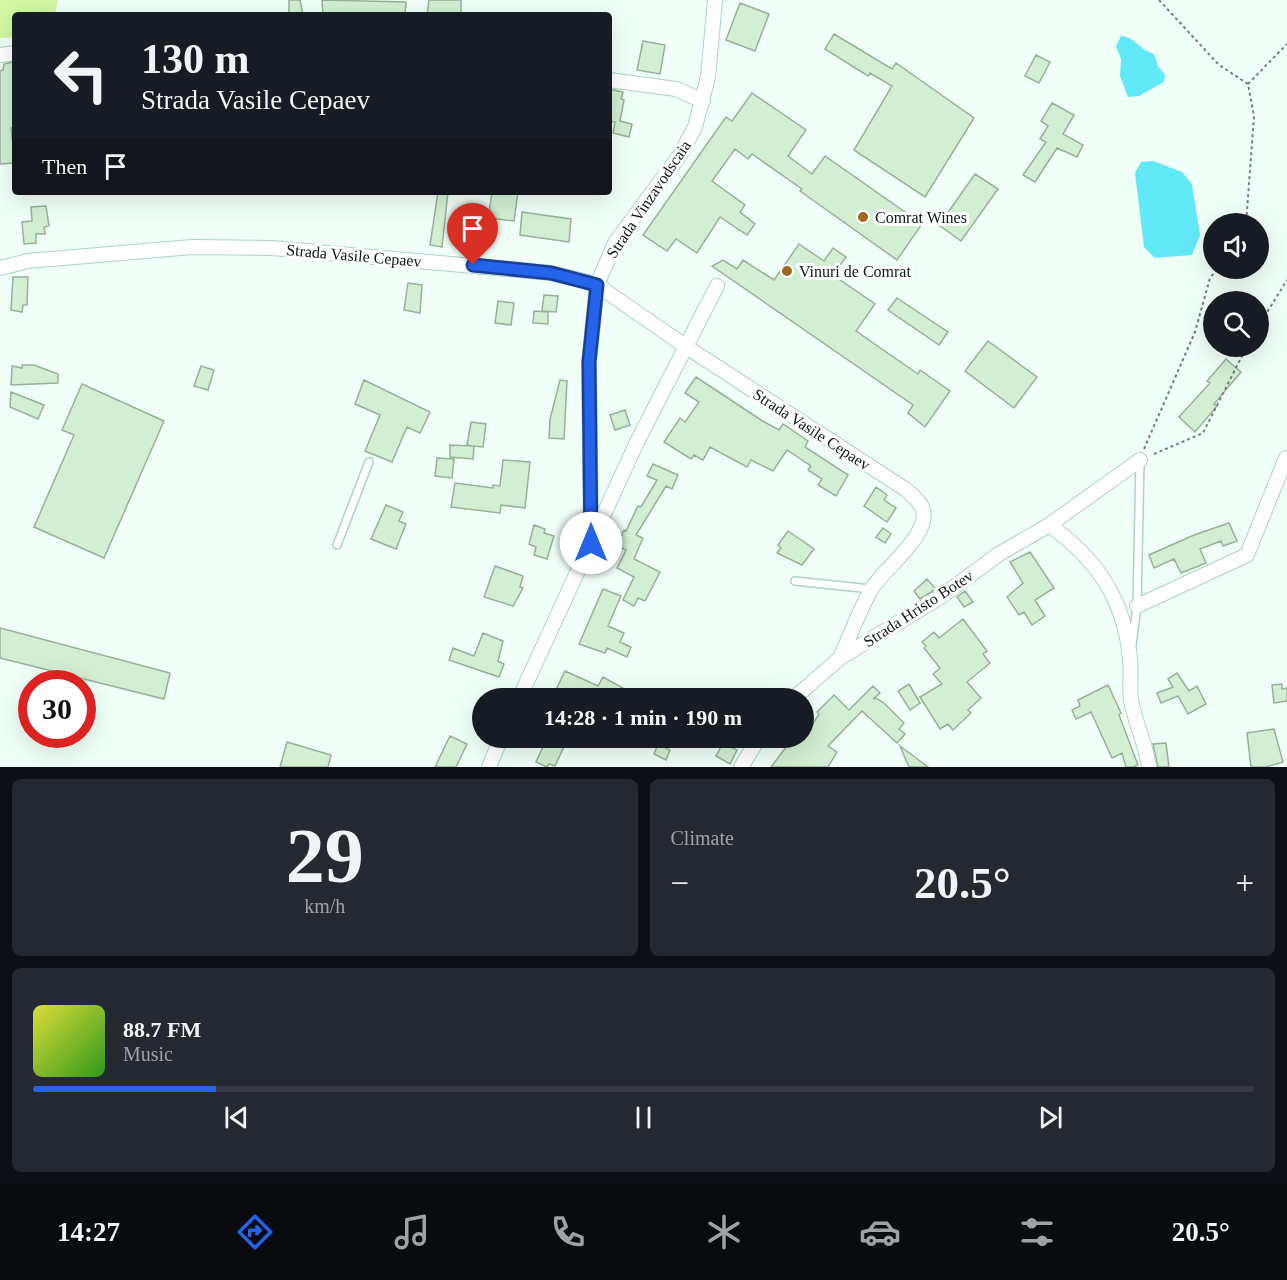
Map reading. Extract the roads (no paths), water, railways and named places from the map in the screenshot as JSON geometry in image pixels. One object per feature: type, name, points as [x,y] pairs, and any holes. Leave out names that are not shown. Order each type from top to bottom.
[{"type":"street","name":"Strada Vinzavodscaia","points":[[591,543],[589,362],[597,285],[615,243],[680,155],[695,127],[703,101],[716,0]]},
{"type":"street","points":[[612,80],[676,89],[703,101]]},
{"type":"street","name":"Strada Vasile Cepaev","points":[[0,268],[28,261],[215,246],[316,251],[484,266],[551,273],[597,285],[684,346],[905,489],[918,501],[924,511],[916,537],[871,589]]},
{"type":"street","name":"Strada Vinzavodscaia","points":[[524,688],[684,346],[717,286]]},
{"type":"street","points":[[1137,606],[1247,555],[1286,458]]},
{"type":"street","name":"Strada Hristo Botev","points":[[806,688],[840,658],[895,626],[999,554],[1049,525],[1140,460]]},
{"type":"street","points":[[1049,525],[1076,545],[1092,562],[1110,590],[1124,621],[1131,659],[1131,701],[1149,767]]},
{"type":"street","points":[[840,658],[871,589]]},
{"type":"street","points":[[489,767],[497,748]]},
{"type":"street","points":[[741,767],[753,748]]},
{"type":"lane","points":[[1131,659],[1137,606],[1140,460]]},
{"type":"lane","points":[[336,545],[369,462]]},
{"type":"lane","points":[[795,581],[871,589]]},
{"type":"water","points":[[1121,36],[1154,54],[1158,66],[1165,75],[1164,82],[1139,96],[1128,97],[1120,76],[1121,59],[1116,46]]},
{"type":"water","points":[[1153,161],[1182,172],[1192,184],[1200,235],[1192,255],[1155,258],[1144,247],[1135,173],[1141,162]]},
{"type":"place","name":"Comrat Wines","points":[[863,217]]},
{"type":"place","name":"Vinuri de Comrat","points":[[787,271]]}]
